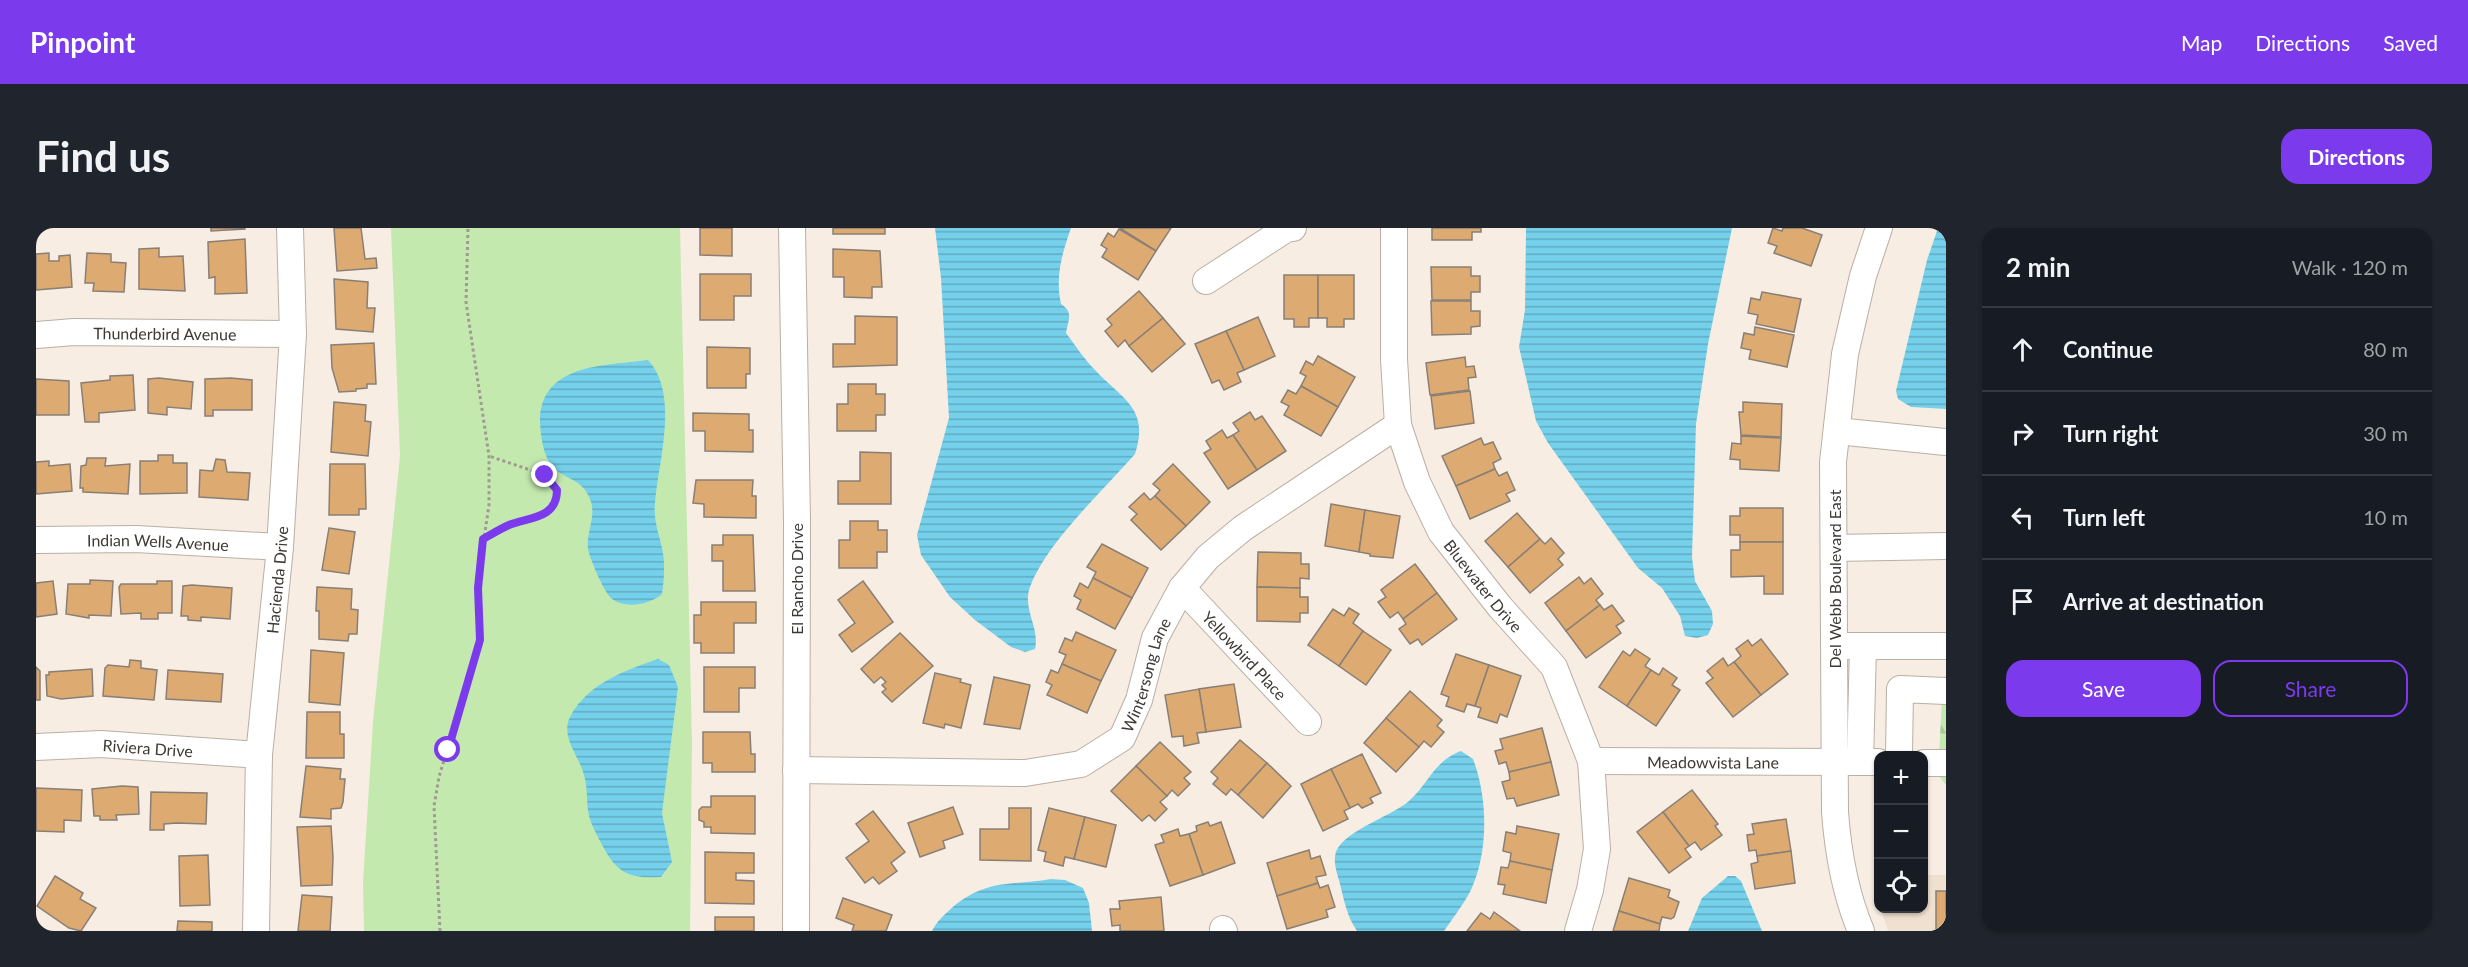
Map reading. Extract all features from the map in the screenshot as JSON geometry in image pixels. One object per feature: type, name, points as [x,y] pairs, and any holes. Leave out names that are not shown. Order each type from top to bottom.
[{"type":"street","name":"Hacienda Drive","points":[[256,931],[259,755],[280,547],[293,334],[290,228]]},
{"type":"street","name":"El Rancho Drive","points":[[792,228],[796,521],[796,931]]},
{"type":"street","points":[[1206,281],[1286,229],[1293,228]]},
{"type":"street","name":"Bluewater Drive","points":[[1394,228],[1394,359],[1398,425],[1417,482],[1441,532],[1500,607],[1554,667],[1591,761],[1597,849],[1590,890],[1578,931]]},
{"type":"street","name":"Del Webb Boulevard East","points":[[1861,931],[1854,914],[1839,854],[1858,762],[1834,646],[1833,462],[1845,354],[1863,276],[1878,228]]},
{"type":"street","name":"Thunderbird Avenue","points":[[36,335],[74,332],[293,334]]},
{"type":"street","name":"Wintersong Lane","points":[[796,770],[1025,773],[1081,764],[1122,738],[1139,700],[1155,638],[1182,588],[1208,557],[1243,528],[1398,425]]},
{"type":"street","points":[[1837,431],[1946,442]]},
{"type":"street","name":"Indian Wells Avenue","points":[[36,540],[136,539],[280,547]]},
{"type":"street","points":[[1834,548],[1946,546]]},
{"type":"street","name":"Yellowbird Place","points":[[1182,588],[1308,722]]},
{"type":"street","points":[[1834,646],[1946,646]]},
{"type":"street","points":[[1858,762],[1863,647]]},
{"type":"street","points":[[1899,751],[1900,689],[1946,691]]},
{"type":"street","name":"Riviera Drive","points":[[36,747],[101,744],[259,755]]},
{"type":"street","name":"Meadowvista Lane","points":[[1591,761],[1858,762]]},
{"type":"street","points":[[1928,763],[1946,763]]},
{"type":"path","points":[[440,931],[434,806],[439,777],[480,640],[478,588],[489,505],[489,456],[466,302],[468,228]]},
{"type":"path","points":[[483,539],[510,525],[541,517],[553,507],[557,498],[557,490],[545,475],[489,456]]},
{"type":"shaded area","points":[[1928,875],[1946,875],[1946,931],[1888,931],[1882,913],[1928,913]]},
{"type":"green space","points":[[391,228],[680,228],[692,743],[690,931],[364,931],[363,882],[373,722],[400,456]]},
{"type":"green space","points":[[1946,675],[1946,785],[1938,775],[1943,680]]},
{"type":"water","points":[[935,228],[1071,228],[1059,275],[1061,304],[1069,313],[1066,333],[1091,366],[1131,406],[1139,426],[1135,454],[1077,517],[1049,552],[1038,570],[1028,595],[1035,633],[1035,649],[1025,652],[1011,647],[975,620],[950,597],[921,555],[917,535],[949,418],[941,278]]},
{"type":"water","points":[[1526,228],[1732,228],[1708,344],[1696,424],[1692,557],[1695,581],[1712,611],[1713,624],[1708,635],[1697,638],[1685,636],[1680,616],[1662,588],[1638,568],[1548,443],[1536,421],[1519,347],[1525,310]]},
{"type":"water","points":[[1938,228],[1946,228],[1946,409],[1911,407],[1898,399],[1896,391],[1927,260]]},
{"type":"water","points":[[648,360],[658,374],[665,410],[663,449],[655,510],[663,553],[664,579],[662,594],[657,598],[645,603],[630,605],[611,598],[601,582],[588,549],[592,517],[590,499],[583,487],[550,463],[543,446],[540,423],[543,403],[550,389],[562,378],[595,367]]},
{"type":"water","points":[[658,659],[669,665],[678,687],[662,813],[672,862],[661,877],[639,877],[617,867],[595,832],[588,811],[584,775],[567,730],[571,715],[588,694],[598,686],[621,673]]},
{"type":"water","points":[[1461,751],[1473,759],[1484,808],[1481,860],[1470,892],[1444,931],[1357,931],[1348,914],[1336,871],[1335,857],[1338,848],[1354,833],[1409,801],[1444,761]]},
{"type":"water","points":[[1728,876],[1735,876],[1741,881],[1762,931],[1688,931],[1702,898]]},
{"type":"water","points":[[1051,879],[1065,880],[1083,888],[1089,903],[1092,931],[932,931],[954,906],[979,891],[1001,885]]},
{"type":"building","points":[[211,228],[245,228],[245,229],[211,231]]},
{"type":"building","points":[[334,228],[361,228],[365,259],[376,258],[377,268],[337,271]]},
{"type":"building","points":[[700,228],[732,228],[732,256],[700,255]]},
{"type":"building","points":[[833,228],[885,228],[885,234],[833,234]]},
{"type":"building","points":[[1120,228],[1171,228],[1156,251]]},
{"type":"building","points":[[1432,228],[1481,228],[1481,232],[1472,232],[1472,240],[1432,240]]},
{"type":"building","points":[[1773,228],[1782,231],[1783,228],[1802,228],[1822,235],[1811,266],[1774,253],[1777,246],[1768,243]]},
{"type":"building","points":[[1119,229],[1156,251],[1138,280],[1102,257],[1107,249],[1101,245],[1108,233],[1114,237]]},
{"type":"building","points":[[245,239],[247,293],[215,294],[215,277],[209,278],[208,242]]},
{"type":"building","points":[[159,248],[159,257],[183,256],[185,291],[139,289],[139,249]]},
{"type":"building","points":[[833,249],[880,251],[882,287],[872,287],[872,298],[844,297],[844,277],[833,277]]},
{"type":"building","points":[[49,253],[49,261],[59,261],[59,256],[70,255],[72,287],[36,290],[36,254]]},
{"type":"building","points":[[87,253],[111,254],[111,262],[126,263],[124,292],[93,291],[94,283],[85,283]]},
{"type":"building","points":[[1431,267],[1471,267],[1471,276],[1480,276],[1480,292],[1471,292],[1471,300],[1432,300]]},
{"type":"building","points":[[700,274],[751,274],[751,296],[734,296],[734,320],[700,320]]},
{"type":"building","points":[[1284,275],[1318,275],[1318,318],[1309,318],[1309,327],[1294,327],[1294,319],[1284,319]]},
{"type":"building","points":[[1318,275],[1354,275],[1354,319],[1344,319],[1344,327],[1327,327],[1327,318],[1318,318]]},
{"type":"building","points":[[334,279],[368,282],[367,308],[375,308],[373,332],[336,329]]},
{"type":"building","points":[[1139,291],[1163,318],[1129,346],[1125,340],[1118,347],[1105,331],[1112,325],[1107,319]]},
{"type":"building","points":[[1762,292],[1801,299],[1794,332],[1756,324],[1758,315],[1748,313],[1751,298],[1760,300]]},
{"type":"building","points":[[1431,301],[1471,301],[1471,311],[1480,311],[1480,326],[1471,327],[1471,334],[1432,335]]},
{"type":"building","points":[[855,316],[897,317],[897,365],[833,367],[833,344],[855,344]]},
{"type":"building","points":[[1258,317],[1275,356],[1244,370],[1226,331]]},
{"type":"building","points":[[1163,318],[1185,344],[1152,372],[1129,346]]},
{"type":"building","points":[[1755,327],[1794,335],[1787,367],[1749,359],[1751,350],[1741,348],[1744,333],[1754,335]]},
{"type":"building","points":[[1226,331],[1244,370],[1237,373],[1241,382],[1224,390],[1219,380],[1212,383],[1195,344]]},
{"type":"building","points":[[374,343],[376,384],[367,384],[367,388],[356,389],[356,391],[339,392],[332,368],[331,345]]},
{"type":"building","points":[[707,347],[750,348],[750,374],[746,374],[746,388],[707,388]]},
{"type":"building","points":[[1318,356],[1355,377],[1338,407],[1301,386],[1306,376],[1300,373],[1306,361],[1313,365]]},
{"type":"building","points":[[1465,357],[1466,367],[1474,366],[1476,377],[1468,378],[1469,390],[1430,395],[1426,363]]},
{"type":"building","points":[[133,375],[135,410],[99,413],[99,422],[85,422],[81,383],[110,380],[110,376]]},
{"type":"building","points":[[36,379],[69,381],[69,415],[36,415]]},
{"type":"building","points":[[148,379],[193,382],[191,409],[167,407],[167,415],[148,413]]},
{"type":"building","points":[[205,379],[252,380],[252,410],[213,410],[213,416],[205,416]]},
{"type":"building","points":[[848,384],[876,384],[876,394],[885,394],[885,415],[876,415],[876,431],[837,431],[837,404],[848,404]]},
{"type":"building","points":[[1301,386],[1338,407],[1321,436],[1284,415],[1289,406],[1281,402],[1288,390],[1296,394]]},
{"type":"building","points":[[1470,391],[1474,423],[1435,429],[1431,396]]},
{"type":"building","points":[[334,402],[366,405],[365,421],[371,422],[368,456],[331,452]]},
{"type":"building","points":[[1743,402],[1782,404],[1781,437],[1741,435],[1739,412],[1743,412]]},
{"type":"building","points":[[1250,412],[1255,420],[1262,416],[1286,451],[1257,470],[1233,435],[1239,431],[1233,423]]},
{"type":"building","points":[[693,413],[749,414],[749,430],[753,430],[753,452],[705,451],[705,431],[693,431]]},
{"type":"building","points":[[1222,430],[1227,438],[1233,435],[1257,470],[1228,489],[1204,453],[1211,449],[1206,441]]},
{"type":"building","points":[[1741,436],[1781,438],[1779,471],[1740,469],[1740,460],[1730,459],[1732,443],[1741,444]]},
{"type":"building","points":[[1481,438],[1484,445],[1493,442],[1501,459],[1493,463],[1495,469],[1456,486],[1442,456]]},
{"type":"building","points":[[860,452],[891,453],[891,504],[838,504],[838,481],[860,481]]},
{"type":"building","points":[[158,455],[173,455],[173,463],[187,463],[187,493],[140,494],[140,461],[158,461]]},
{"type":"building","points":[[87,458],[106,458],[105,466],[130,464],[128,494],[83,492],[83,488],[80,488],[81,466],[86,465]]},
{"type":"building","points":[[216,459],[225,460],[227,472],[250,473],[248,500],[199,497],[200,470],[213,471]]},
{"type":"building","points":[[49,461],[49,466],[70,464],[72,491],[36,494],[36,462]]},
{"type":"building","points":[[330,464],[365,464],[366,509],[359,509],[359,515],[329,515]]},
{"type":"building","points":[[1173,464],[1210,502],[1186,526],[1155,496],[1160,490],[1153,484]]},
{"type":"building","points":[[1495,469],[1499,476],[1507,472],[1515,490],[1506,494],[1510,501],[1470,519],[1456,486]]},
{"type":"building","points":[[696,480],[753,480],[752,496],[756,496],[756,518],[704,517],[704,504],[693,503]]},
{"type":"building","points":[[1144,493],[1150,500],[1155,496],[1186,526],[1161,550],[1131,520],[1137,514],[1129,507]]},
{"type":"building","points":[[1331,504],[1365,510],[1359,552],[1325,546]]},
{"type":"building","points":[[1740,508],[1783,508],[1783,542],[1740,542],[1740,535],[1730,535],[1730,516],[1740,516]]},
{"type":"building","points":[[1365,510],[1400,516],[1393,558],[1370,556],[1370,554],[1359,552]]},
{"type":"building","points":[[1517,513],[1540,539],[1508,567],[1485,541]]},
{"type":"building","points":[[850,521],[878,521],[878,530],[887,530],[887,552],[877,552],[877,568],[839,568],[839,540],[850,540]]},
{"type":"building","points":[[329,528],[355,532],[349,574],[322,570]]},
{"type":"building","points":[[723,535],[753,535],[755,591],[723,591],[723,561],[712,561],[712,545],[723,545]]},
{"type":"building","points":[[1551,538],[1564,553],[1558,559],[1563,565],[1530,593],[1508,567],[1540,539],[1545,544]]},
{"type":"building","points":[[1740,542],[1783,542],[1783,594],[1764,594],[1764,576],[1731,577],[1731,550],[1740,550]]},
{"type":"building","points":[[1102,544],[1148,568],[1132,598],[1093,578],[1096,572],[1087,567]]},
{"type":"building","points":[[1258,552],[1301,553],[1301,564],[1309,564],[1309,579],[1300,578],[1300,588],[1257,587]]},
{"type":"building","points":[[1415,564],[1437,593],[1403,619],[1398,612],[1390,618],[1378,602],[1386,597],[1381,590]]},
{"type":"building","points":[[1579,577],[1584,584],[1591,578],[1603,594],[1596,600],[1600,605],[1566,631],[1545,603]]},
{"type":"building","points":[[1093,578],[1132,598],[1115,629],[1077,609],[1081,600],[1074,596],[1080,583],[1088,588]]},
{"type":"building","points":[[90,580],[113,581],[111,616],[89,615],[89,618],[66,614],[68,584],[90,584]]},
{"type":"building","points":[[53,581],[57,614],[36,617],[36,583]]},
{"type":"building","points":[[157,581],[172,581],[172,613],[158,613],[158,619],[141,619],[141,613],[121,614],[119,587],[121,584],[157,584]]},
{"type":"building","points":[[863,581],[893,622],[852,652],[839,635],[855,623],[838,600]]},
{"type":"building","points":[[183,586],[232,588],[230,619],[201,617],[201,621],[188,620],[188,616],[181,616]]},
{"type":"building","points":[[317,587],[352,589],[351,609],[358,610],[357,634],[349,634],[348,641],[319,639],[319,611],[316,611]]},
{"type":"building","points":[[1257,587],[1300,588],[1300,597],[1308,597],[1308,613],[1300,613],[1300,622],[1257,621]]},
{"type":"building","points":[[1437,593],[1457,619],[1422,645],[1418,639],[1410,644],[1399,629],[1406,624],[1403,619]]},
{"type":"building","points":[[701,602],[756,602],[756,623],[734,623],[734,653],[701,653],[701,643],[694,643],[694,615],[701,615]]},
{"type":"building","points":[[1600,605],[1604,610],[1612,605],[1624,621],[1616,626],[1621,633],[1586,658],[1566,631]]},
{"type":"building","points":[[1349,608],[1359,614],[1353,623],[1363,631],[1339,666],[1308,645],[1333,609],[1344,616]]},
{"type":"building","points":[[1363,631],[1391,650],[1366,685],[1339,666]]},
{"type":"building","points":[[1076,632],[1116,650],[1101,681],[1062,664],[1066,655],[1059,652],[1065,638],[1072,641]]},
{"type":"building","points":[[900,633],[933,666],[892,702],[882,692],[886,689],[882,685],[886,682],[881,677],[874,683],[861,669]]},
{"type":"building","points":[[1761,639],[1788,674],[1761,695],[1734,662],[1741,656],[1736,649],[1748,640],[1752,646]]},
{"type":"building","points":[[1635,649],[1650,659],[1645,666],[1651,670],[1627,706],[1599,687],[1623,651],[1630,656]]},
{"type":"building","points":[[311,650],[344,653],[340,705],[309,702]]},
{"type":"building","points":[[1456,654],[1489,665],[1475,706],[1467,704],[1464,712],[1446,706],[1449,697],[1441,694]]},
{"type":"building","points":[[1723,658],[1728,666],[1734,662],[1761,695],[1733,717],[1706,683],[1713,678],[1707,671]]},
{"type":"building","points":[[130,660],[141,661],[141,668],[157,670],[154,700],[103,696],[105,668],[108,665],[129,667]]},
{"type":"building","points":[[1062,664],[1101,681],[1087,713],[1047,695],[1052,685],[1046,682],[1051,670],[1058,673]]},
{"type":"building","points":[[1489,665],[1521,676],[1507,717],[1500,714],[1497,723],[1478,717],[1481,708],[1475,706]]},
{"type":"building","points":[[36,667],[40,671],[40,700],[36,700]]},
{"type":"building","points":[[704,667],[755,667],[755,688],[739,688],[739,712],[704,712]]},
{"type":"building","points":[[1663,668],[1677,678],[1672,685],[1680,690],[1656,726],[1627,706],[1651,670],[1659,675]]},
{"type":"building","points":[[92,669],[93,696],[61,699],[47,696],[46,675],[49,675],[49,672]]},
{"type":"building","points":[[168,670],[223,674],[221,702],[166,699]]},
{"type":"building","points":[[935,673],[961,679],[960,682],[971,685],[961,728],[945,724],[944,728],[923,723]]},
{"type":"building","points":[[994,677],[1030,685],[1020,729],[984,724]]},
{"type":"building","points":[[1234,684],[1241,727],[1206,732],[1199,689]]},
{"type":"building","points":[[1199,689],[1206,732],[1197,733],[1199,743],[1184,746],[1183,736],[1172,737],[1165,695]]},
{"type":"building","points":[[1410,691],[1442,720],[1437,726],[1444,732],[1431,747],[1424,741],[1419,747],[1386,718]]},
{"type":"building","points":[[307,712],[340,712],[340,734],[344,734],[344,758],[306,758]]},
{"type":"building","points":[[1386,718],[1419,747],[1396,772],[1364,743]]},
{"type":"building","points":[[1542,728],[1551,762],[1509,772],[1506,762],[1499,764],[1495,751],[1503,749],[1500,739]]},
{"type":"building","points":[[703,732],[750,732],[751,754],[755,754],[755,772],[712,772],[712,763],[703,763]]},
{"type":"building","points":[[1240,740],[1267,763],[1238,795],[1231,789],[1226,795],[1213,784],[1218,778],[1211,772]]},
{"type":"building","points":[[1160,742],[1191,772],[1184,778],[1190,784],[1178,796],[1172,790],[1167,796],[1136,766]]},
{"type":"building","points":[[1362,754],[1381,793],[1370,798],[1373,803],[1362,808],[1358,804],[1350,808],[1331,769]]},
{"type":"building","points":[[1551,762],[1559,795],[1517,806],[1514,798],[1507,799],[1502,782],[1510,780],[1509,772]]},
{"type":"building","points":[[1267,763],[1291,786],[1263,818],[1238,795]]},
{"type":"building","points":[[306,766],[341,769],[340,779],[345,779],[343,802],[341,808],[331,809],[331,819],[300,817]]},
{"type":"building","points":[[1136,766],[1167,796],[1160,802],[1167,809],[1155,821],[1149,815],[1142,821],[1111,791]]},
{"type":"building","points":[[1331,769],[1350,808],[1344,811],[1348,819],[1323,831],[1301,784]]},
{"type":"building","points":[[138,787],[139,814],[116,815],[117,820],[100,820],[100,816],[94,816],[92,789]]},
{"type":"building","points":[[36,788],[82,790],[81,821],[64,820],[64,832],[36,831]]},
{"type":"building","points":[[1692,790],[1718,824],[1715,826],[1722,835],[1701,850],[1695,842],[1689,846],[1663,812]]},
{"type":"building","points":[[151,792],[207,793],[206,824],[164,824],[164,830],[150,830]]},
{"type":"building","points":[[711,796],[755,796],[755,834],[711,833],[711,827],[704,827],[704,822],[699,820],[699,810],[702,807],[711,807]]},
{"type":"building","points":[[953,807],[963,834],[943,841],[945,848],[920,857],[908,823]]},
{"type":"building","points":[[1009,808],[1031,808],[1031,861],[980,860],[980,829],[1009,829]]},
{"type":"building","points":[[1049,808],[1085,817],[1074,859],[1065,857],[1063,866],[1044,861],[1046,852],[1038,850]]},
{"type":"building","points":[[873,811],[905,852],[891,863],[897,871],[879,884],[873,877],[865,883],[846,858],[869,841],[856,824]]},
{"type":"building","points":[[1663,812],[1689,846],[1685,849],[1691,857],[1669,873],[1637,832]]},
{"type":"building","points":[[1085,817],[1116,825],[1106,867],[1074,859]]},
{"type":"building","points":[[1786,819],[1791,851],[1757,856],[1756,850],[1749,851],[1747,835],[1754,834],[1752,824]]},
{"type":"building","points":[[1208,822],[1210,826],[1221,822],[1235,863],[1203,875],[1189,834],[1197,831],[1196,826]]},
{"type":"building","points":[[331,826],[332,885],[301,886],[297,827]]},
{"type":"building","points":[[1517,826],[1559,834],[1552,870],[1510,861],[1511,853],[1503,851],[1506,832],[1516,834]]},
{"type":"building","points":[[1178,829],[1180,836],[1189,834],[1203,875],[1170,886],[1155,845],[1164,842],[1161,835]]},
{"type":"building","points":[[1309,850],[1311,859],[1320,856],[1326,875],[1316,877],[1318,883],[1277,896],[1267,863]]},
{"type":"building","points":[[1791,851],[1795,883],[1755,889],[1751,864],[1758,862],[1757,856]]},
{"type":"building","points":[[705,852],[754,853],[754,873],[736,873],[736,880],[754,881],[754,904],[705,903]]},
{"type":"building","points":[[208,855],[210,905],[180,906],[179,856]]},
{"type":"building","points":[[1510,861],[1552,870],[1546,903],[1503,894],[1505,885],[1498,884],[1501,867],[1508,868]]},
{"type":"building","points":[[55,876],[83,893],[80,899],[96,908],[81,931],[69,928],[37,906]]},
{"type":"building","points":[[1629,878],[1670,890],[1668,897],[1679,902],[1674,917],[1671,919],[1662,917],[1660,924],[1619,911]]},
{"type":"building","points":[[1318,883],[1320,888],[1328,885],[1335,907],[1326,910],[1328,917],[1287,929],[1277,896]]},
{"type":"building","points":[[1936,891],[1946,891],[1946,931],[1936,931]]},
{"type":"building","points":[[302,895],[332,897],[330,931],[298,931]]},
{"type":"building","points":[[1161,897],[1164,931],[1120,931],[1120,925],[1112,926],[1110,909],[1120,909],[1119,901]]},
{"type":"building","points":[[843,898],[892,915],[886,931],[852,931],[854,925],[836,918]]},
{"type":"building","points":[[1619,911],[1660,924],[1659,931],[1613,931]]},
{"type":"building","points":[[1494,912],[1520,931],[1467,931],[1481,913],[1490,919]]},
{"type":"building","points":[[715,917],[754,917],[754,931],[715,931]]},
{"type":"building","points":[[178,921],[212,922],[212,931],[177,931]]},
{"type":"route","points":[[448,750],[480,640],[478,588],[483,539],[510,525],[541,517],[553,507],[557,498],[557,490],[545,475]]}]
